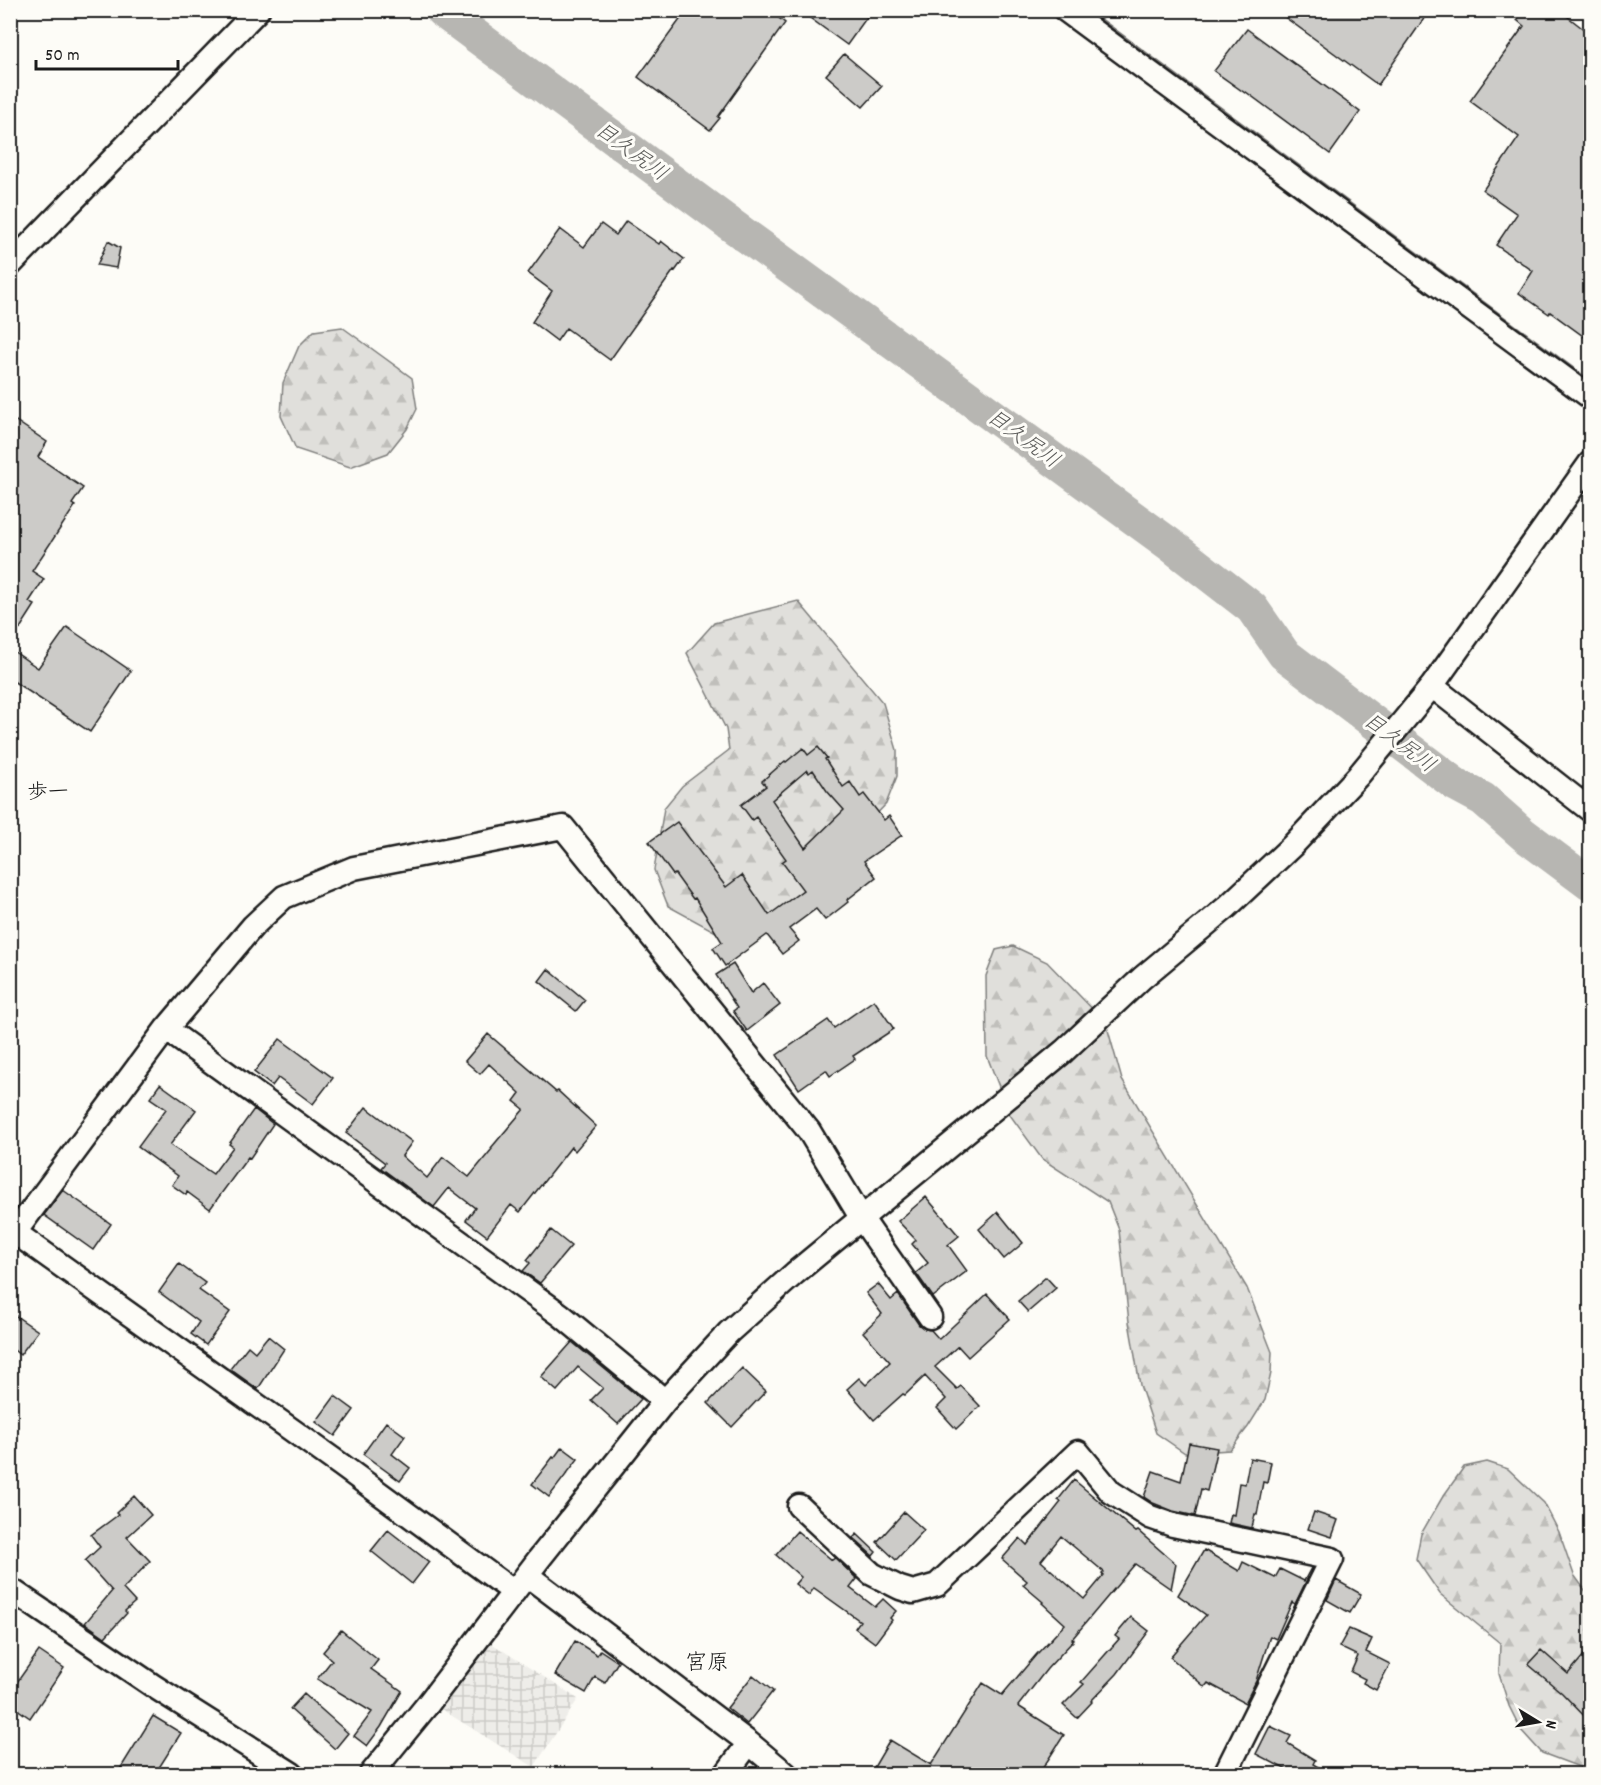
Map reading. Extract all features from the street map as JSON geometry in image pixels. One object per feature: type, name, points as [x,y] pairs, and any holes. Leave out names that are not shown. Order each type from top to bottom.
[{"type":"street","points":[[10,265],[258,10]]},
{"type":"street","points":[[1065,10],[1590,397]]},
{"type":"street","points":[[371,1774],[664,1401],[729,1332],[795,1273],[1047,1065],[1142,978],[1227,907],[1292,846],[1358,776],[1429,689],[1590,463]]},
{"type":"street","points":[[1429,689],[1590,810]]},
{"type":"street","points":[[786,1774],[748,1743],[521,1584],[341,1465],[12,1233],[166,1029],[253,926],[284,897],[354,868],[563,827],[809,1131],[862,1219],[930,1317]]},
{"type":"street","points":[[166,1029],[561,1315],[664,1401]]},
{"type":"street","points":[[799,1506],[872,1574],[913,1592],[937,1586],[1078,1452],[1111,1492],[1150,1517],[1173,1525],[1332,1559],[1225,1774]]},
{"type":"street","points":[[10,1589],[154,1688],[292,1774]]},
{"type":"street","points":[[726,1774],[748,1743]]},
{"type":"shaded area","points":[[491,1643],[578,1699],[534,1767],[441,1709]]},
{"type":"green space","points":[[342,327],[412,378],[417,409],[407,429],[388,453],[350,467],[296,449],[281,416],[283,383],[299,346],[314,331]]},
{"type":"green space","points":[[798,601],[883,703],[897,750],[897,776],[886,804],[778,918],[734,942],[668,906],[654,870],[664,808],[682,786],[729,750],[726,729],[687,653],[714,623]]},
{"type":"green space","points":[[1013,946],[1047,962],[1106,1023],[1122,1080],[1247,1288],[1272,1352],[1271,1373],[1265,1400],[1230,1450],[1185,1453],[1156,1433],[1140,1385],[1129,1322],[1119,1230],[1108,1202],[1042,1159],[1010,1115],[987,1056],[986,976],[996,950]]},
{"type":"green space","points":[[1487,1462],[1508,1469],[1544,1503],[1559,1532],[1574,1575],[1590,1597],[1590,1771],[1542,1753],[1521,1730],[1509,1706],[1499,1674],[1500,1643],[1440,1594],[1416,1559],[1421,1534],[1464,1467]]},
{"type":"building","points":[[687,10],[769,10],[785,23],[710,130],[638,77]]},
{"type":"building","points":[[799,10],[872,10],[847,45]]},
{"type":"building","points":[[1275,10],[1430,10],[1378,85]]},
{"type":"building","points":[[1523,10],[1559,10],[1590,34],[1590,341],[1519,293],[1533,271],[1496,245],[1517,214],[1483,190],[1519,137],[1470,101],[1524,26],[1517,20]]},
{"type":"building","points":[[1247,29],[1360,112],[1330,154],[1214,71]]},
{"type":"building","points":[[844,54],[882,86],[863,107],[826,75]]},
{"type":"building","points":[[626,221],[659,244],[661,241],[684,259],[610,360],[566,328],[557,341],[532,322],[552,291],[528,273],[560,229],[584,247],[601,224],[616,235]]},
{"type":"building","points":[[108,241],[120,248],[116,268],[97,265]]},
{"type":"building","points":[[10,417],[47,442],[38,457],[83,488],[72,504],[75,506],[32,571],[44,579],[29,602],[35,605],[10,644]]},
{"type":"building","points":[[67,627],[131,671],[90,732],[10,679],[10,649],[38,668]]},
{"type":"building","points":[[818,747],[827,758],[825,759],[843,787],[850,782],[860,797],[864,794],[884,820],[889,816],[902,835],[864,861],[876,877],[847,900],[848,902],[825,920],[816,909],[789,929],[799,941],[782,954],[767,935],[725,966],[713,948],[722,942],[695,898],[693,899],[675,874],[673,875],[649,842],[677,822],[726,887],[742,875],[769,915],[803,890],[782,862],[786,859],[756,817],[752,820],[741,805],[766,786],[762,781],[785,761],[803,748],[808,755]],"holes":[[[807,770],[809,773],[813,770],[844,810],[805,848],[772,800]]]},
{"type":"building","points":[[733,964],[751,993],[763,983],[780,1005],[747,1031],[733,1011],[737,1008],[716,975]]},
{"type":"building","points":[[548,969],[585,1000],[576,1011],[539,981]]},
{"type":"building","points":[[874,1000],[894,1029],[853,1056],[855,1059],[830,1076],[826,1070],[799,1089],[777,1055],[828,1020],[834,1028]]},
{"type":"building","points":[[488,1034],[556,1092],[558,1091],[596,1126],[575,1151],[571,1147],[520,1212],[511,1205],[487,1236],[466,1220],[475,1208],[449,1188],[434,1207],[381,1168],[385,1163],[346,1133],[366,1107],[412,1142],[402,1156],[427,1178],[443,1157],[469,1177],[524,1109],[514,1101],[520,1093],[489,1064],[480,1074],[465,1061]]},
{"type":"building","points":[[280,1039],[333,1078],[313,1104],[278,1078],[272,1086],[254,1072]]},
{"type":"building","points":[[160,1084],[196,1110],[170,1145],[213,1174],[233,1147],[229,1144],[254,1109],[273,1124],[210,1209],[187,1192],[186,1195],[172,1185],[178,1176],[138,1147],[166,1109],[150,1098]]},
{"type":"building","points":[[63,1190],[111,1224],[93,1250],[44,1215]]},
{"type":"building","points":[[926,1197],[959,1236],[948,1245],[967,1271],[933,1297],[916,1273],[928,1263],[912,1244],[916,1240],[898,1221]]},
{"type":"building","points":[[998,1212],[1023,1243],[1004,1259],[979,1229]]},
{"type":"building","points":[[551,1230],[571,1246],[540,1283],[523,1271],[530,1263],[527,1260]]},
{"type":"building","points":[[179,1264],[205,1283],[199,1290],[230,1312],[206,1345],[191,1334],[199,1322],[159,1292]]},
{"type":"building","points":[[1046,1277],[1056,1288],[1028,1312],[1018,1301]]},
{"type":"building","points":[[878,1284],[891,1300],[898,1294],[919,1325],[931,1330],[939,1339],[987,1294],[1010,1319],[968,1357],[958,1346],[935,1367],[957,1389],[961,1386],[980,1406],[956,1429],[937,1408],[946,1399],[925,1376],[874,1420],[847,1389],[859,1378],[866,1385],[890,1362],[863,1332],[882,1314],[866,1293]]},
{"type":"building","points":[[10,1312],[38,1331],[20,1355],[10,1347]]},
{"type":"building","points":[[268,1336],[284,1349],[258,1389],[230,1369],[248,1346],[255,1352]]},
{"type":"building","points":[[572,1342],[641,1399],[618,1424],[591,1400],[603,1388],[578,1367],[557,1391],[541,1377]]},
{"type":"building","points":[[742,1368],[766,1391],[732,1427],[708,1403]]},
{"type":"building","points":[[335,1396],[354,1410],[335,1436],[316,1422]]},
{"type":"building","points":[[386,1422],[405,1436],[392,1454],[410,1468],[400,1481],[363,1454]]},
{"type":"building","points":[[1189,1443],[1217,1448],[1207,1491],[1201,1489],[1195,1516],[1173,1511],[1144,1497],[1153,1471],[1181,1481]]},
{"type":"building","points":[[562,1447],[578,1459],[549,1497],[532,1484]]},
{"type":"building","points":[[1250,1458],[1271,1462],[1267,1483],[1263,1482],[1257,1515],[1255,1514],[1252,1528],[1229,1523],[1231,1514],[1234,1515],[1239,1483],[1245,1484]]},
{"type":"building","points":[[1074,1480],[1176,1564],[1171,1589],[1135,1564],[1018,1706],[1064,1735],[1039,1774],[870,1774],[890,1740],[931,1765],[983,1683],[1002,1695],[1065,1624],[1023,1585],[1027,1581],[1002,1559],[1020,1538],[1027,1545],[1061,1502],[1058,1500]],"holes":[[[1061,1536],[1104,1572],[1084,1599],[1041,1561]]]},
{"type":"building","points":[[134,1496],[151,1515],[127,1537],[150,1561],[123,1589],[135,1602],[105,1637],[85,1623],[112,1591],[85,1561],[100,1547],[91,1535],[118,1515],[116,1513]]},
{"type":"building","points":[[904,1512],[924,1530],[896,1560],[877,1542]]},
{"type":"building","points":[[1314,1512],[1338,1520],[1332,1537],[1308,1529]]},
{"type":"building","points":[[388,1530],[429,1562],[412,1584],[371,1551]]},
{"type":"building","points":[[797,1531],[832,1560],[835,1558],[857,1579],[850,1588],[875,1607],[883,1599],[896,1611],[875,1643],[855,1628],[860,1621],[814,1588],[809,1595],[795,1584],[801,1577],[776,1555]]},
{"type":"building","points":[[857,1534],[876,1552],[873,1556],[853,1538]]},
{"type":"building","points":[[1204,1550],[1239,1571],[1243,1562],[1275,1578],[1280,1569],[1304,1581],[1312,1569],[1295,1604],[1292,1602],[1276,1639],[1270,1636],[1256,1681],[1245,1703],[1208,1683],[1205,1687],[1170,1657],[1206,1615],[1178,1595]]},
{"type":"building","points":[[1336,1580],[1361,1594],[1350,1613],[1327,1600]]},
{"type":"building","points":[[1131,1617],[1149,1631],[1117,1674],[1077,1718],[1063,1705],[1084,1684],[1081,1682],[1119,1639],[1115,1636]]},
{"type":"building","points":[[1349,1629],[1372,1639],[1366,1652],[1390,1664],[1376,1690],[1363,1683],[1365,1679],[1351,1672],[1358,1656],[1339,1647]]},
{"type":"building","points":[[341,1630],[378,1660],[371,1669],[402,1691],[367,1746],[354,1736],[372,1712],[317,1679],[332,1660],[323,1652]]},
{"type":"building","points":[[575,1641],[597,1655],[600,1650],[618,1662],[605,1683],[595,1677],[586,1693],[555,1675]]},
{"type":"building","points":[[1590,1648],[1590,1722],[1562,1693],[1528,1664],[1541,1650],[1568,1674]]},
{"type":"building","points":[[39,1651],[64,1668],[30,1718],[10,1704],[10,1692]]},
{"type":"building","points":[[753,1675],[773,1691],[747,1724],[727,1708]]},
{"type":"building","points":[[304,1694],[348,1733],[335,1749],[290,1709]]},
{"type":"building","points":[[153,1716],[181,1733],[155,1774],[117,1774]]},
{"type":"building","points":[[1270,1726],[1291,1736],[1287,1743],[1315,1760],[1313,1764],[1330,1774],[1284,1774],[1287,1770],[1256,1754]]},
{"type":"waterway","name":"目久尻川","points":[[441,10],[1172,546],[1252,608],[1284,654],[1455,784],[1483,799],[1524,835],[1590,884]]},
{"type":"waterway","points":[[1085,10],[1590,383]]},
{"type":"district","name":"歩一","points":[[48,791]]},
{"type":"district","name":"宮原","points":[[707,1661]]}]
